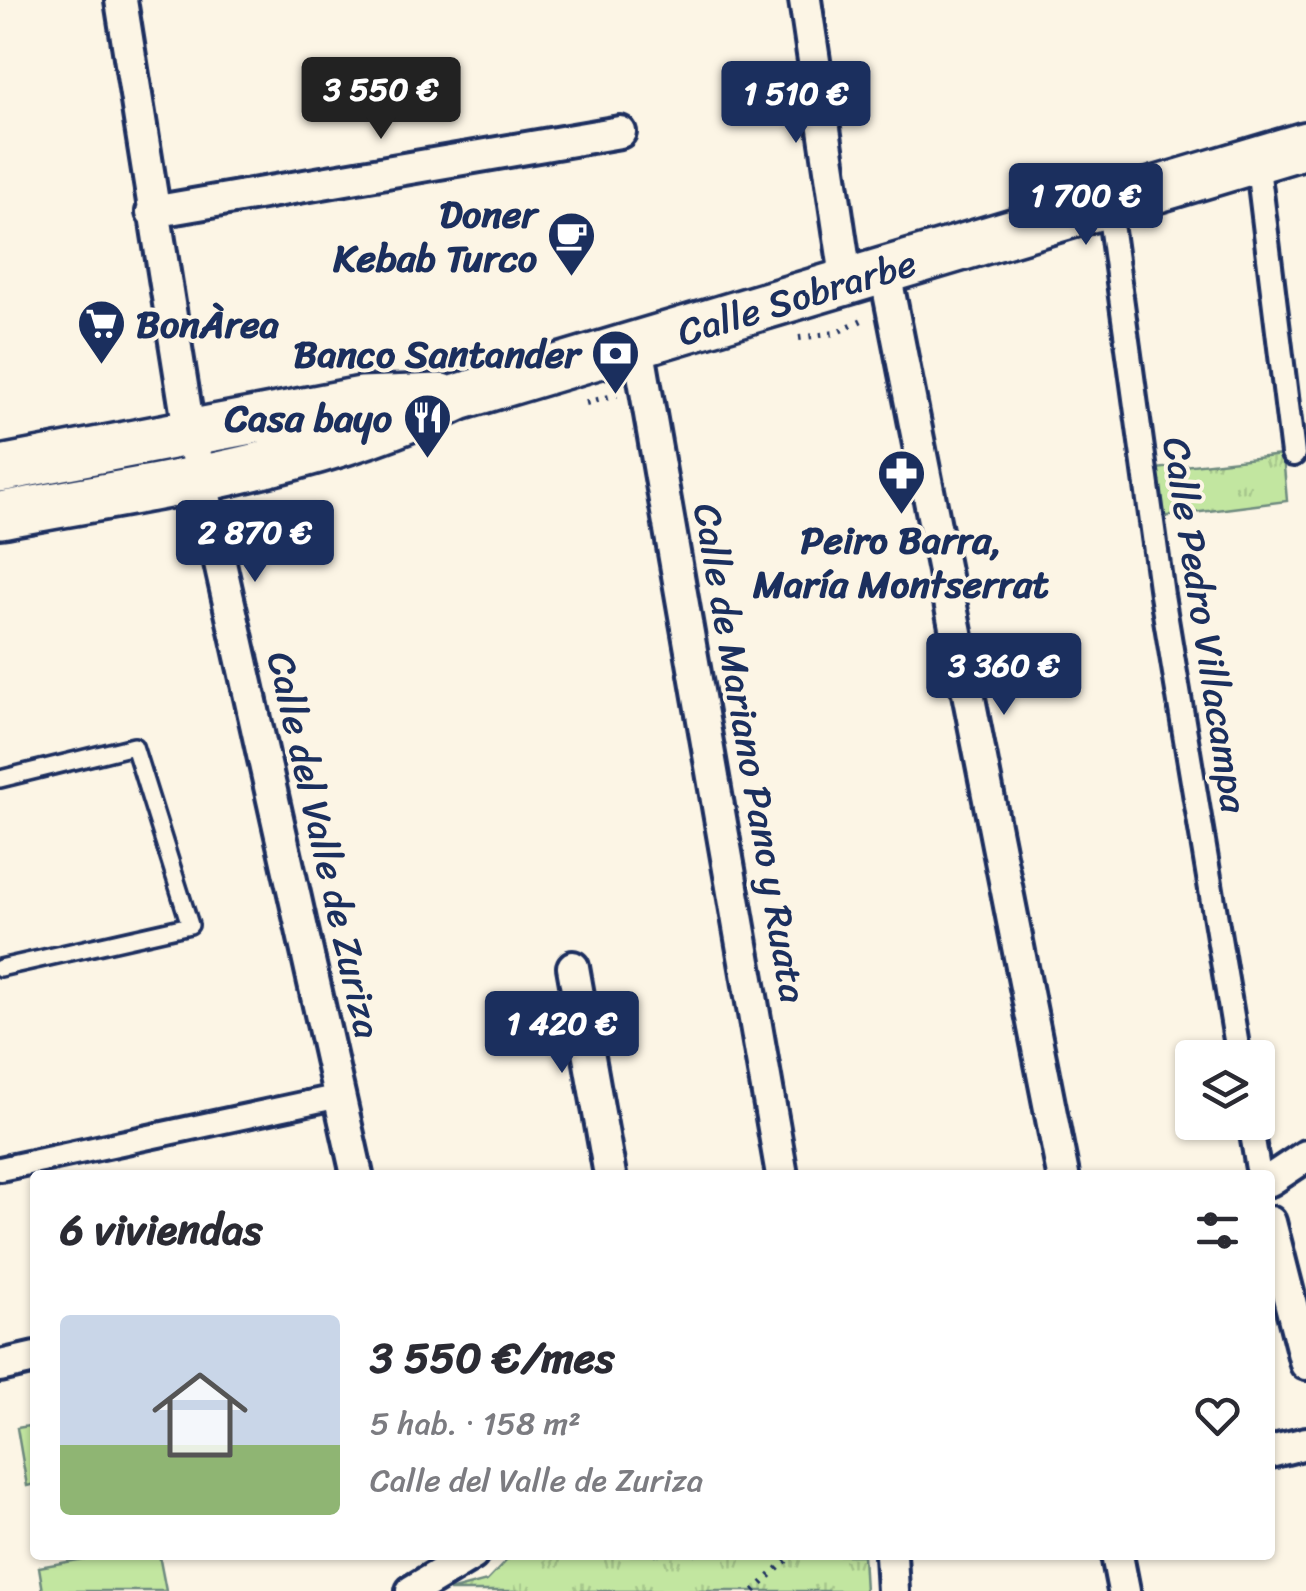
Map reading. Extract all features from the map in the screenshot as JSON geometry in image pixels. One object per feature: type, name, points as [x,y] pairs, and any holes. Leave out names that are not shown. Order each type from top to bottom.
[{"type":"main road","name":"Calle Sobrarbe","points":[[459,397],[1306,145]]},
{"type":"main road","points":[[0,470],[361,400],[459,397]]},
{"type":"main road","points":[[0,515],[200,478],[378,434],[459,397]]},
{"type":"street","name":"Calle del Valle de Zuriza","points":[[120,0],[190,433],[357,1170]]},
{"type":"street","points":[[805,0],[1062,1170]]},
{"type":"street","points":[[152,212],[620,132]]},
{"type":"street","points":[[1256,159],[1294,454]]},
{"type":"street","name":"Calle Pedro Villacampa","points":[[1108,202],[1162,596],[1236,1040]]},
{"type":"street","name":"Calle de Mariano Pano y Ruata","points":[[638,344],[781,1170]]},
{"type":"street","points":[[573,967],[609,1170]]},
{"type":"street","points":[[0,1169],[340,1096]]},
{"type":"street","points":[[1253,1140],[1258,1170]]},
{"type":"street","points":[[1275,1177],[1306,1156]]},
{"type":"street","points":[[1275,1242],[1306,1364]]},
{"type":"street","points":[[0,1366],[30,1359]]},
{"type":"street","points":[[1275,1451],[1306,1443]]},
{"type":"street","points":[[412,1591],[464,1560]]},
{"type":"street","points":[[891,1560],[893,1591]]},
{"type":"street","points":[[1118,1560],[1124,1591]]},
{"type":"lane","points":[[0,779],[134,746],[190,925],[0,968]]},
{"type":"path","points":[[754,1591],[787,1560]]},
{"type":"green space","points":[[1283,455],[1287,501],[1161,517],[1155,469]]},
{"type":"green space","points":[[30,1426],[27,1486],[17,1428]]},
{"type":"green space","points":[[78,1560],[160,1560],[166,1591],[43,1591],[39,1567]]},
{"type":"green space","points":[[507,1560],[863,1560],[865,1591],[449,1591],[487,1581]]},
{"type":"place","name":"Doner Kebab Turco","points":[[572,278]]},
{"type":"place","name":"BonÀrea","points":[[101,366]]},
{"type":"place","name":"Banco Santander","points":[[615,396]]},
{"type":"place","name":"Casa bayo","points":[[427,460]]},
{"type":"place","name":"Peiro Barra, María Montserrat","points":[[901,516]]}]
